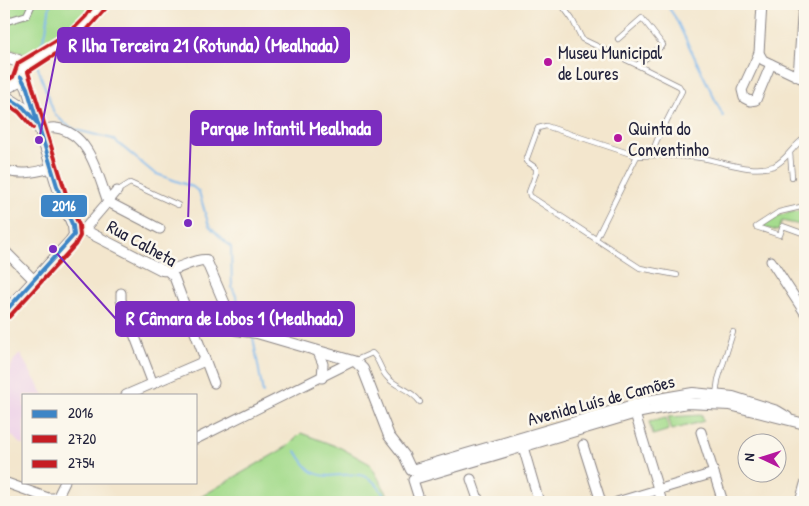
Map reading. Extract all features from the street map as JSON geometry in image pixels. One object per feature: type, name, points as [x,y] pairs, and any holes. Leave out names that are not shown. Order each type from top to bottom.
[{"type":"main road","points":[[4,89],[13,85],[20,69],[44,53],[74,37],[91,20],[101,4]]},
{"type":"main road","points":[[4,56],[20,69]]},
{"type":"street","points":[[4,22],[27,15],[32,4]]},
{"type":"street","points":[[762,4],[759,53],[742,90],[744,98],[750,101],[756,100],[771,64]]},
{"type":"street","points":[[759,53],[763,60],[802,78],[803,4]]},
{"type":"street","points":[[74,37],[84,55],[122,43],[134,50]]},
{"type":"street","points":[[4,313],[70,242],[74,230],[20,69]]},
{"type":"street","points":[[4,95],[23,107],[39,126],[56,128],[74,136],[89,150],[108,202],[160,229]]},
{"type":"street","points":[[4,170],[16,174],[26,174],[52,168]]},
{"type":"street","points":[[86,231],[87,226],[117,191]]},
{"type":"street","name":"Rua Calheta","points":[[74,230],[86,231],[167,270],[174,278],[205,355],[205,361],[214,383]]},
{"type":"street","points":[[4,250],[34,280]]},
{"type":"street","points":[[167,270],[206,260],[232,326],[236,330],[257,333],[353,361],[363,369],[389,436],[404,454],[414,474],[420,502]]},
{"type":"street","points":[[771,261],[805,313]]},
{"type":"street","points":[[121,293],[120,300],[153,384]]},
{"type":"street","points":[[318,352],[323,364],[322,378]]},
{"type":"street","points":[[128,394],[205,361]]},
{"type":"street","points":[[198,439],[353,361]]},
{"type":"street","name":"Avenida Luís de Camões","points":[[414,474],[693,393],[733,397],[768,408],[794,421]]},
{"type":"street","name":"Avenida Luís de Camões","points":[[634,409],[687,403],[730,405],[805,424]]},
{"type":"street","points":[[634,409],[662,502]]},
{"type":"street","points":[[701,432],[723,502]]},
{"type":"street","points":[[521,442],[539,502]]},
{"type":"street","points":[[584,445],[601,502]]},
{"type":"street","points":[[617,502],[714,473]]},
{"type":"street","points":[[472,479],[479,502]]},
{"type":"street","points":[[4,482],[48,498],[55,498],[64,484]]},
{"type":"street","points":[[800,502],[805,484]]},
{"type":"lane","points":[[561,4],[572,19],[582,39],[679,86],[682,91],[657,140],[658,155]]},
{"type":"lane","points":[[618,39],[642,18],[663,45],[637,65]]},
{"type":"lane","points":[[677,275],[640,268],[530,196],[529,192],[536,168],[526,160],[538,128],[546,126],[637,156],[658,155],[701,158],[758,168],[781,162],[798,142],[805,138]]},
{"type":"lane","points":[[790,152],[792,177]]},
{"type":"lane","points":[[596,239],[637,156]]},
{"type":"lane","points":[[117,191],[130,183],[178,206]]},
{"type":"lane","points":[[805,206],[779,212],[756,227],[780,235],[783,226],[805,234]]},
{"type":"lane","points":[[716,395],[718,380],[733,332]]},
{"type":"lane","points":[[353,361],[372,354],[379,359],[388,378],[408,389],[420,402]]},
{"type":"shaded area","points":[[20,354],[43,394],[22,394],[22,444],[4,427],[4,381],[14,360]]},
{"type":"green space","points":[[4,4],[93,4],[72,27],[55,41],[36,51],[24,53],[4,48]]},
{"type":"green space","points":[[805,210],[805,226],[782,221],[778,231],[762,227],[765,223],[776,217]]},
{"type":"green space","points":[[702,415],[704,421],[672,430],[668,417]]},
{"type":"green space","points":[[666,418],[669,430],[653,435],[649,422]]},
{"type":"green space","points":[[301,433],[341,448],[370,464],[392,502],[192,502],[288,446]]},
{"type":"waterway","points":[[40,48],[46,31],[50,4]]},
{"type":"waterway","points":[[666,4],[675,17],[723,116]]},
{"type":"waterway","points":[[37,65],[54,113],[64,123],[76,130],[113,139],[154,173],[193,187],[199,192],[209,226],[231,247],[232,287],[250,328]]},
{"type":"waterway","points":[[253,337],[263,393]]},
{"type":"waterway","points":[[296,451],[305,465],[313,472],[332,476],[361,475],[370,479],[379,488],[387,502]]},
{"type":"transit line","name":"2754","points":[[4,82],[13,77],[18,63],[70,32],[86,16],[94,4]]},
{"type":"transit line","name":"2720","points":[[9,317],[75,245],[80,236],[79,225],[67,197],[28,72],[79,39],[106,8]]},
{"type":"transit line","name":"2016","points":[[4,313],[74,235],[73,226],[61,199],[27,88],[21,77]]},
{"type":"transit line","name":"2016","points":[[4,95],[23,107],[38,124]]},
{"type":"transit line","name":"2720","points":[[4,102],[19,112],[33,128]]},
{"type":"place","name":"Museu Municipal de Loures","points":[[548,62]]},
{"type":"place","name":"Quinta do Conventinho","points":[[618,138]]},
{"type":"place","name":"R Ilha Terceira 21 (Rotunda) (Mealhada)","points":[[39,140]]},
{"type":"place","name":"Parque Infantil Mealhada","points":[[188,223]]},
{"type":"place","name":"R Câmara de Lobos 1 (Mealhada)","points":[[53,249]]}]
